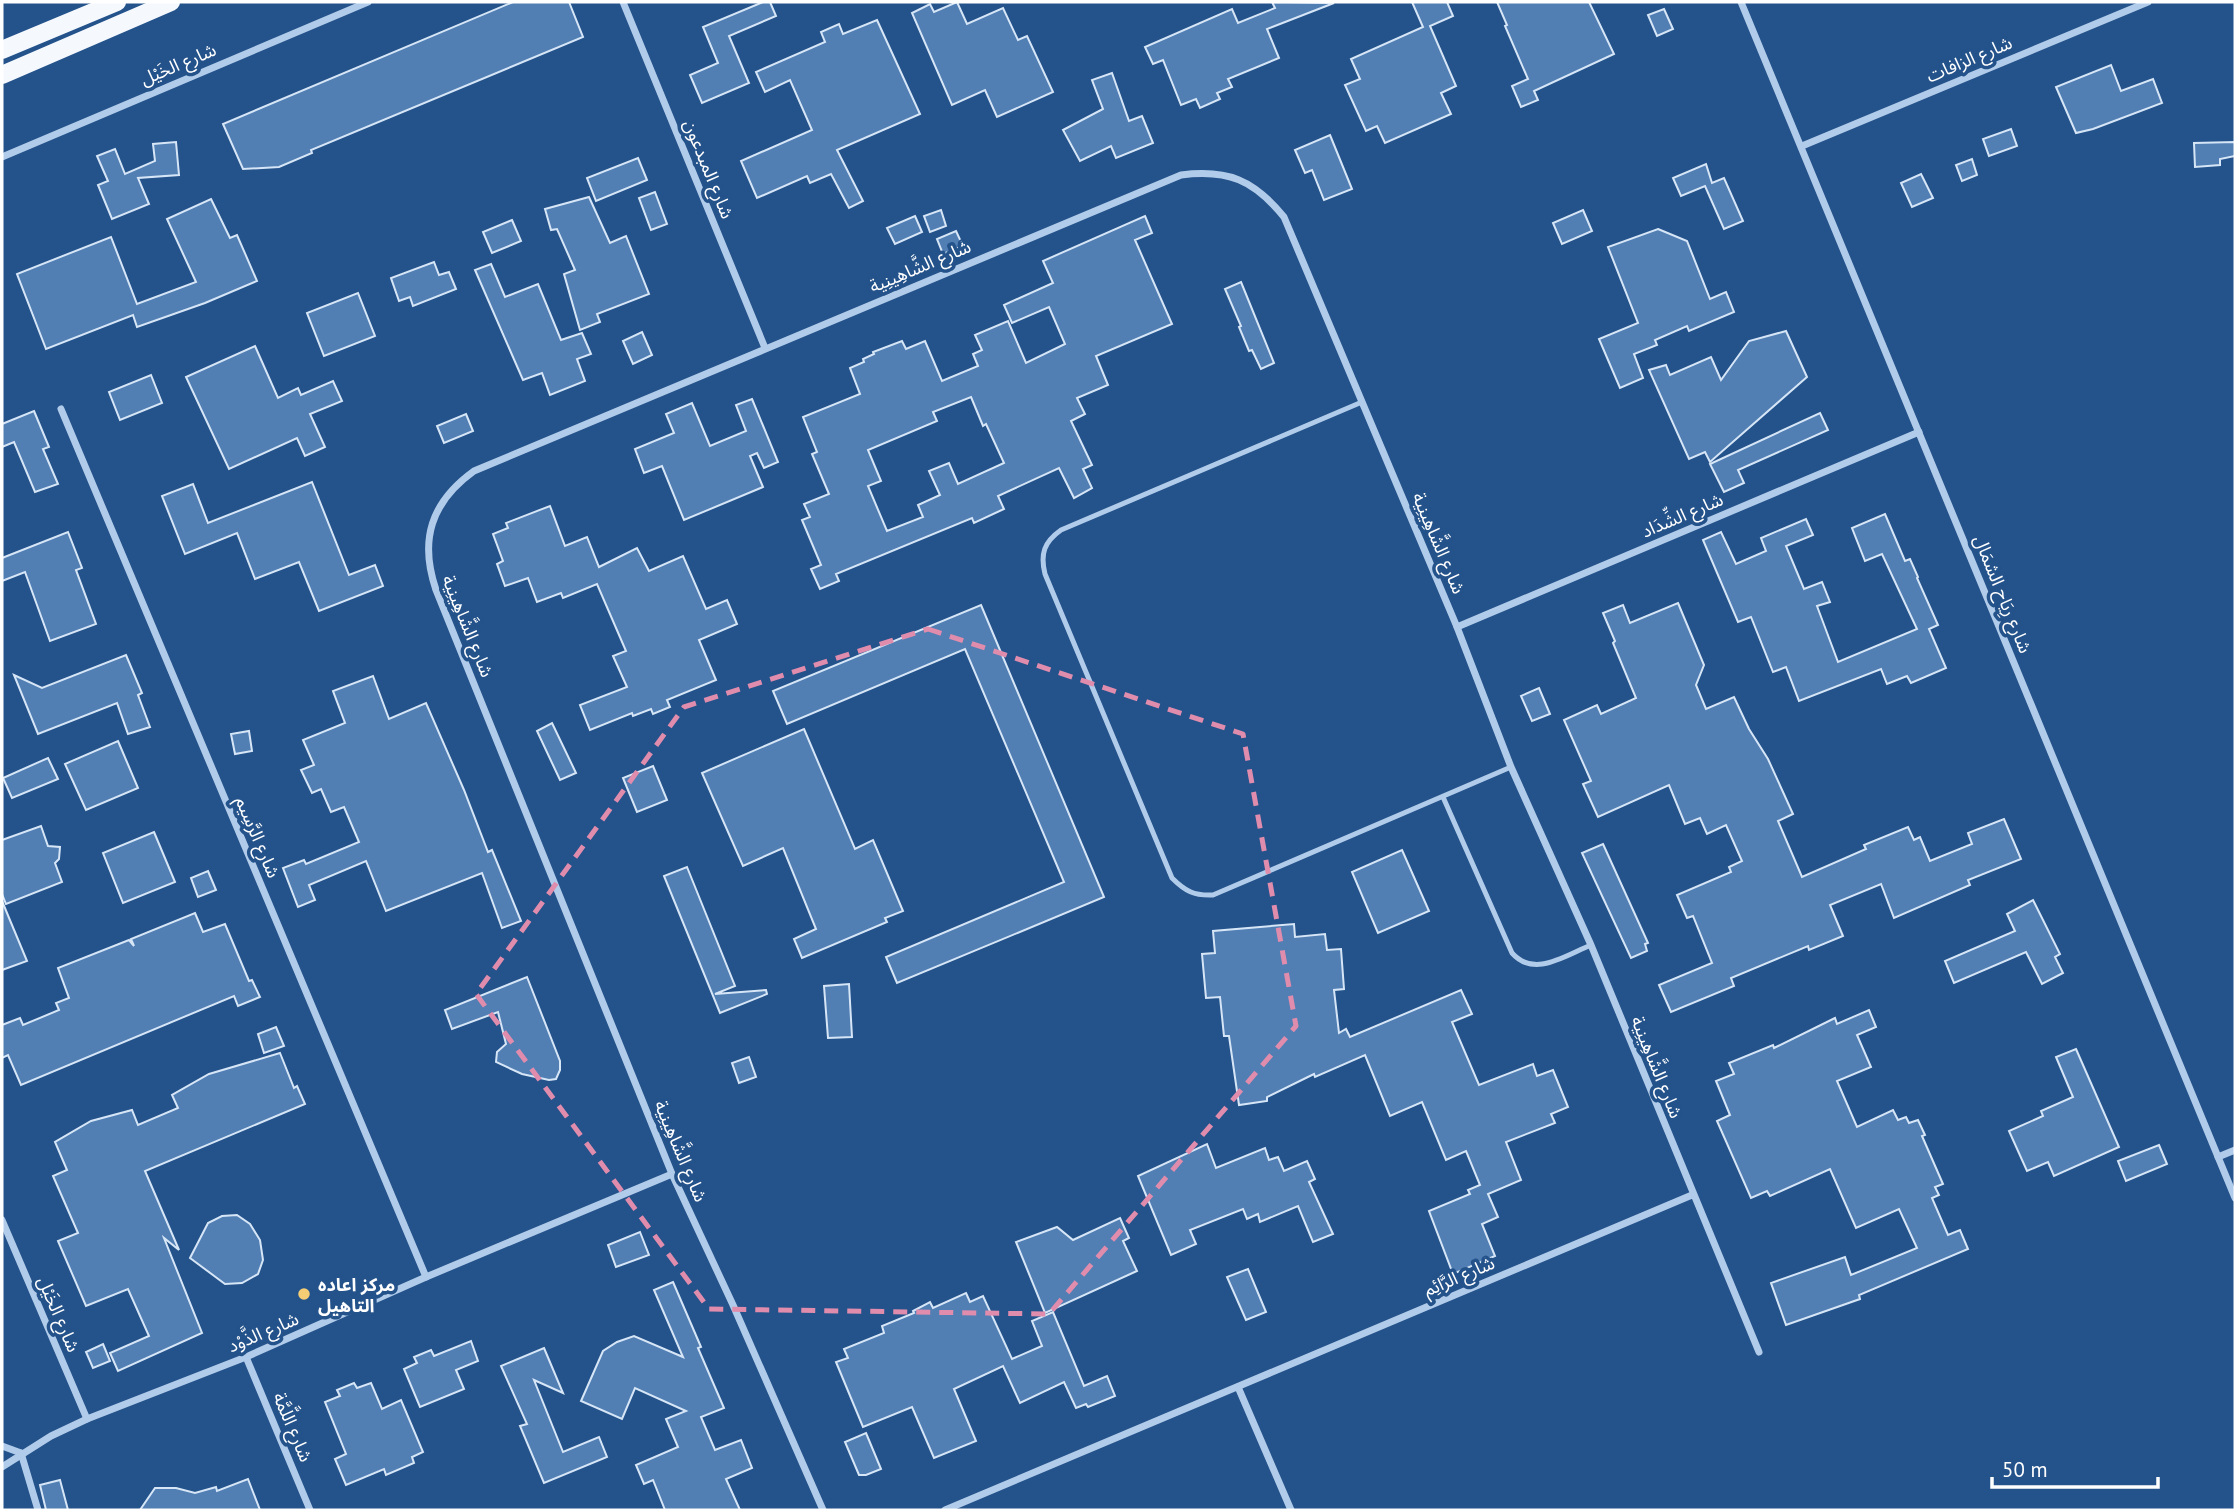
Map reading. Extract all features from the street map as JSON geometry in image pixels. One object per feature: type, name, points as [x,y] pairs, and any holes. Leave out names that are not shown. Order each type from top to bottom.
[{"type":"main road","points":[[2,50],[117,2]]},
{"type":"main road","points":[[2,75],[171,2]]},
{"type":"street","name":"شارع الخَيْل","points":[[2,157],[368,2]]},
{"type":"street","name":"شارع المبدعون","points":[[623,2],[765,348]]},
{"type":"street","name":"شارع رِيَاح الشمَال","points":[[1741,2],[2235,1198]]},
{"type":"street","name":"شارع الزافات","points":[[1802,146],[2148,2]]},
{"type":"street","name":"شارع الشَّاهِينِية","points":[[823,1510],[673,1174],[436,590],[428,557],[432,523],[448,494],[474,471],[1156,183],[1181,175],[1205,172],[1228,175],[1250,184],[1269,198],[1284,217],[1457,627],[1511,767],[1591,945],[1759,1352]]},
{"type":"street","name":"شارع الرَّسِيم","points":[[61,409],[426,1277]]},
{"type":"street","name":"شارع الشِّدَاد","points":[[1457,627],[1919,432]]},
{"type":"street","points":[[2218,1157],[2235,1150]]},
{"type":"street","name":"شارع الذَّوْد","points":[[2,1467],[51,1436],[87,1419],[246,1357],[426,1277],[673,1174]]},
{"type":"street","name":"شارع الرَّائِم","points":[[946,1510],[1692,1195]]},
{"type":"street","name":"شارع الخَيْل","points":[[2,1220],[87,1419]]},
{"type":"street","name":"شارع اللَّمَّة","points":[[246,1357],[310,1510]]},
{"type":"street","points":[[1238,1387],[1291,1510]]},
{"type":"street","points":[[2,1446],[22,1453],[38,1510]]},
{"type":"lane","points":[[1362,402],[1061,530],[1051,537],[1044,548],[1042,562],[1172,878],[1183,889],[1197,896],[1213,895],[1511,767]]},
{"type":"lane","points":[[1443,797],[1512,953],[1520,962],[1532,966],[1544,964],[1591,945]]},
{"type":"highlighted area","points":[[928,629],[1243,734],[1296,1026],[1049,1314],[709,1309],[476,994],[684,707]]},
{"type":"building","points":[[513,2],[569,2],[583,37],[311,150],[312,153],[279,167],[243,169],[223,124]]},
{"type":"building","points":[[763,2],[770,2],[776,16],[729,36],[749,83],[702,103],[690,75],[718,63],[703,27]]},
{"type":"building","points":[[957,2],[967,24],[1003,8],[1018,40],[1027,36],[1053,92],[997,117],[985,90],[952,105],[912,13],[930,4],[934,12]]},
{"type":"building","points":[[1272,2],[1334,3],[1267,29],[1279,58],[1228,79],[1232,87],[1217,93],[1220,99],[1200,108],[1196,99],[1181,105],[1163,60],[1153,64],[1145,47],[1232,9],[1238,23],[1275,8]]},
{"type":"building","points":[[1412,2],[1447,2],[1453,16],[1430,26],[1456,86],[1441,93],[1451,114],[1385,143],[1377,126],[1366,131],[1345,85],[1360,79],[1351,59],[1423,27]]},
{"type":"building","points":[[1497,2],[1589,2],[1614,54],[1534,91],[1538,100],[1521,107],[1512,86],[1528,79]]},
{"type":"building","points":[[1664,9],[1673,29],[1657,36],[1648,15]]},
{"type":"building","points":[[877,20],[920,114],[837,150],[863,201],[849,208],[831,174],[810,183],[807,176],[757,198],[741,161],[812,130],[790,80],[765,92],[756,72],[825,42],[821,32],[839,24],[843,34]]},
{"type":"building","points":[[2111,65],[2121,91],[2153,79],[2162,103],[2076,133],[2056,87]]},
{"type":"building","points":[[1112,73],[1129,121],[1142,116],[1153,143],[1116,158],[1111,146],[1080,161],[1063,130],[1103,109],[1092,80]]},
{"type":"building","points":[[2011,129],[2017,146],[1989,156],[1983,139]]},
{"type":"building","points":[[1330,135],[1352,189],[1324,200],[1312,170],[1305,173],[1295,150]]},
{"type":"building","points":[[176,142],[179,175],[138,178],[149,204],[112,219],[98,185],[108,181],[97,156],[115,149],[125,174],[155,161],[153,144]]},
{"type":"building","points":[[2235,142],[2235,156],[2220,159],[2220,165],[2195,167],[2194,143]]},
{"type":"building","points":[[638,158],[647,180],[596,201],[587,178]]},
{"type":"building","points":[[1972,159],[1977,175],[1962,181],[1956,165]]},
{"type":"building","points":[[1706,164],[1712,183],[1724,178],[1743,221],[1724,229],[1705,186],[1681,196],[1673,178]]},
{"type":"building","points":[[1921,174],[1933,198],[1912,207],[1901,183]]},
{"type":"building","points":[[655,192],[667,224],[651,230],[639,198]]},
{"type":"building","points":[[589,197],[610,243],[626,236],[649,294],[597,314],[600,322],[580,330],[564,274],[575,270],[557,229],[551,230],[545,209]]},
{"type":"building","points":[[211,199],[230,238],[237,235],[257,281],[137,327],[133,315],[46,349],[17,274],[111,237],[137,304],[196,282],[167,219]]},
{"type":"building","points":[[941,210],[946,226],[930,232],[924,216]]},
{"type":"building","points":[[1583,210],[1592,231],[1562,244],[1553,223]]},
{"type":"building","points":[[915,216],[922,232],[895,244],[887,228]]},
{"type":"building","points":[[1145,216],[1152,233],[1135,240],[1172,324],[1096,356],[1108,385],[1077,398],[1085,414],[1071,421],[1092,465],[1083,469],[1092,488],[1074,498],[1059,468],[998,496],[1004,509],[974,523],[972,518],[836,574],[839,581],[820,589],[811,569],[821,565],[802,520],[810,517],[804,504],[829,494],[812,454],[817,452],[803,417],[860,394],[850,368],[864,362],[863,359],[874,354],[873,352],[902,341],[906,349],[925,341],[942,381],[978,366],[973,354],[982,350],[975,335],[1008,321],[1026,363],[1065,344],[1049,307],[1012,323],[1004,305],[1053,283],[1043,261]],"holes":[[[971,397],[983,426],[986,424],[1004,463],[958,484],[949,463],[929,471],[940,495],[918,505],[923,517],[887,531],[868,486],[881,481],[868,450],[937,421],[933,412]]]},
{"type":"building","points":[[512,220],[521,241],[492,253],[483,232]]},
{"type":"building","points":[[1658,229],[1687,241],[1710,299],[1726,292],[1734,312],[1689,331],[1687,326],[1655,340],[1657,345],[1634,354],[1643,378],[1620,388],[1599,339],[1638,323],[1608,247]]},
{"type":"building","points":[[956,231],[963,246],[943,254],[937,239]]},
{"type":"building","points":[[434,262],[439,275],[449,272],[456,289],[413,306],[410,297],[399,301],[391,278]]},
{"type":"building","points":[[491,264],[505,297],[538,284],[561,340],[582,333],[591,354],[577,359],[585,381],[550,395],[542,373],[523,380],[475,270]]},
{"type":"building","points":[[1241,282],[1274,363],[1261,369],[1252,350],[1249,351],[1225,289]]},
{"type":"building","points":[[358,293],[375,336],[324,356],[307,313]]},
{"type":"building","points":[[1786,331],[1807,377],[1710,462],[1705,452],[1689,459],[1649,370],[1666,365],[1670,375],[1711,357],[1721,380],[1749,341]]},
{"type":"building","points":[[642,332],[652,355],[633,364],[623,341]]},
{"type":"building","points":[[255,346],[278,398],[298,388],[301,395],[333,381],[342,401],[310,414],[325,447],[305,456],[297,438],[229,469],[186,377]]},
{"type":"building","points":[[151,375],[162,403],[120,420],[109,392]]},
{"type":"building","points":[[752,399],[778,462],[764,468],[757,453],[750,456],[763,487],[684,520],[662,466],[644,473],[635,449],[674,433],[666,414],[692,403],[710,446],[746,431],[736,405]]},
{"type":"building","points":[[34,411],[49,447],[43,449],[58,484],[35,492],[14,442],[2,447],[2,424]]},
{"type":"building","points":[[1820,413],[1828,430],[1738,470],[1744,483],[1724,492],[1710,464]]},
{"type":"building","points":[[466,414],[473,431],[444,443],[437,426]]},
{"type":"building","points":[[312,482],[349,575],[375,565],[383,586],[319,611],[299,562],[255,579],[237,533],[185,554],[162,496],[193,484],[208,523]]},
{"type":"building","points":[[550,506],[565,546],[587,537],[599,567],[637,548],[649,571],[683,556],[706,609],[727,600],[737,624],[699,640],[716,680],[667,700],[670,707],[653,714],[651,709],[633,716],[632,713],[590,730],[580,705],[627,687],[613,656],[626,651],[597,584],[563,598],[561,593],[537,602],[528,578],[505,586],[497,564],[503,561],[493,534],[508,528],[506,523]]},
{"type":"building","points":[[1885,514],[1905,561],[1910,559],[1938,625],[1929,629],[1946,668],[1911,683],[1907,676],[1887,684],[1881,669],[1799,701],[1786,667],[1773,672],[1751,617],[1738,622],[1703,540],[1721,532],[1736,564],[1766,551],[1761,538],[1806,519],[1813,535],[1786,546],[1804,589],[1822,582],[1830,602],[1817,606],[1838,662],[1917,629],[1882,554],[1865,561],[1852,528]]},
{"type":"building","points":[[68,532],[82,568],[76,570],[96,624],[50,641],[25,572],[2,581],[2,558]]},
{"type":"building","points":[[1678,603],[1704,665],[1696,685],[1706,709],[1734,697],[1749,729],[1768,759],[1793,814],[1778,821],[1802,877],[1866,849],[1864,845],[1908,827],[1914,840],[1920,837],[1930,861],[1972,844],[1968,833],[2004,819],[2021,859],[1968,880],[1970,885],[1894,918],[1881,884],[1830,905],[1843,936],[1809,950],[1808,946],[1731,978],[1734,986],[1671,1012],[1659,985],[1712,963],[1693,916],[1687,918],[1677,895],[1731,872],[1729,867],[1742,861],[1726,825],[1707,834],[1700,818],[1685,824],[1669,785],[1598,817],[1583,784],[1591,781],[1564,720],[1597,705],[1601,714],[1636,698],[1603,613],[1623,605],[1630,623]]},
{"type":"building","points":[[981,605],[1104,897],[897,983],[886,957],[1064,882],[965,649],[787,724],[773,691]]},
{"type":"building","points":[[126,655],[142,693],[138,695],[150,727],[128,734],[117,703],[38,734],[14,675],[42,688]]},
{"type":"building","points":[[373,676],[389,719],[426,703],[488,852],[492,850],[521,921],[502,928],[482,873],[386,911],[366,861],[309,885],[315,900],[298,907],[283,868],[304,860],[306,864],[359,842],[344,807],[331,812],[321,789],[312,793],[301,770],[314,765],[303,740],[345,723],[333,691]]},
{"type":"building","points":[[1539,688],[1550,714],[1532,721],[1521,696]]},
{"type":"building","points":[[552,723],[576,773],[560,780],[537,731]]},
{"type":"building","points":[[804,729],[855,849],[873,840],[903,911],[885,918],[887,922],[802,958],[794,939],[816,929],[783,848],[743,866],[702,773]]},
{"type":"building","points":[[249,731],[252,751],[235,754],[231,734]]},
{"type":"building","points":[[118,741],[138,788],[86,810],[65,764]]},
{"type":"building","points":[[48,758],[58,779],[12,798],[3,778]]},
{"type":"building","points":[[653,766],[667,800],[637,812],[623,778]]},
{"type":"building","points":[[41,826],[48,846],[60,847],[59,859],[55,863],[62,882],[6,904],[2,894],[2,840]]},
{"type":"building","points":[[154,832],[175,882],[123,903],[103,853]]},
{"type":"building","points":[[1603,844],[1648,943],[1645,944],[1647,951],[1631,958],[1582,853]]},
{"type":"building","points":[[1402,850],[1429,911],[1378,933],[1352,872]]},
{"type":"building","points":[[687,867],[735,986],[715,994],[766,990],[767,994],[720,1013],[664,876]]},
{"type":"building","points":[[208,871],[216,890],[198,897],[191,878]]},
{"type":"building","points":[[2033,900],[2060,954],[2055,957],[2063,973],[2042,984],[2026,952],[1954,983],[1945,961],[2015,931],[2007,914]]},
{"type":"building","points":[[2,901],[27,961],[2,970]]},
{"type":"building","points":[[195,913],[203,932],[225,924],[249,981],[252,980],[260,997],[238,1006],[234,996],[21,1085],[8,1055],[2,1058],[2,1025],[20,1018],[23,1025],[59,1010],[56,1003],[69,998],[58,968],[129,940],[134,946],[131,939]]},
{"type":"building","points":[[1294,924],[1295,937],[1325,934],[1327,950],[1341,949],[1344,989],[1334,990],[1339,1033],[1346,1029],[1350,1037],[1461,990],[1472,1014],[1452,1022],[1479,1085],[1533,1064],[1537,1076],[1553,1070],[1568,1107],[1551,1114],[1555,1123],[1506,1142],[1521,1180],[1488,1194],[1498,1217],[1482,1224],[1495,1256],[1453,1274],[1429,1211],[1470,1194],[1468,1190],[1480,1185],[1466,1151],[1446,1160],[1422,1102],[1390,1116],[1365,1055],[1315,1077],[1314,1074],[1267,1097],[1267,1101],[1239,1105],[1229,1036],[1224,1036],[1220,997],[1206,998],[1202,954],[1215,953],[1213,931]]},
{"type":"building","points":[[527,977],[560,1061],[556,1079],[522,1074],[496,1062],[497,1052],[506,1044],[498,1012],[452,1029],[445,1010]]},
{"type":"building","points":[[849,984],[852,1037],[828,1038],[824,986]]},
{"type":"building","points":[[1869,1010],[1876,1027],[1857,1035],[1871,1067],[1837,1081],[1857,1127],[1893,1110],[1898,1120],[1906,1117],[1909,1123],[1918,1120],[1943,1184],[1935,1187],[1939,1195],[1932,1198],[1948,1235],[1960,1230],[1968,1249],[1859,1295],[1860,1299],[1786,1325],[1771,1283],[1845,1257],[1851,1275],[1917,1248],[1899,1209],[1856,1228],[1830,1169],[1770,1196],[1767,1191],[1751,1198],[1717,1121],[1730,1115],[1716,1081],[1734,1074],[1729,1063],[1773,1045],[1774,1048],[1835,1018],[1837,1024]]},
{"type":"building","points":[[276,1027],[284,1046],[264,1053],[258,1034]]},
{"type":"building","points":[[2076,1049],[2119,1147],[2054,1176],[2048,1162],[2027,1171],[2009,1131],[2043,1116],[2041,1111],[2073,1097],[2056,1057]]},
{"type":"building","points":[[280,1053],[294,1088],[297,1086],[305,1104],[145,1171],[179,1250],[164,1238],[202,1333],[118,1371],[110,1353],[149,1336],[128,1289],[86,1306],[58,1241],[78,1233],[53,1176],[67,1170],[55,1142],[91,1121],[132,1110],[138,1125],[178,1108],[172,1095],[209,1074]]},
{"type":"building","points":[[749,1057],[756,1077],[739,1083],[732,1063]]},
{"type":"building","points":[[1207,1144],[1216,1168],[1265,1148],[1269,1160],[1278,1157],[1284,1171],[1307,1161],[1315,1179],[1309,1182],[1333,1234],[1313,1242],[1298,1206],[1260,1222],[1258,1214],[1247,1219],[1243,1209],[1190,1230],[1196,1244],[1171,1255],[1138,1176]]},
{"type":"building","points":[[2159,1145],[2167,1164],[2126,1181],[2118,1161]]},
{"type":"building","points":[[237,1215],[250,1224],[260,1240],[263,1260],[258,1274],[242,1283],[225,1284],[190,1258],[208,1223],[222,1216]]},
{"type":"building","points":[[1120,1218],[1129,1238],[1123,1241],[1137,1271],[1045,1313],[1016,1242],[1057,1227],[1073,1240]]},
{"type":"building","points":[[640,1232],[649,1255],[616,1267],[608,1245]]},
{"type":"building","points":[[1248,1269],[1266,1312],[1246,1320],[1227,1277]]},
{"type":"building","points":[[673,1282],[724,1408],[701,1417],[715,1450],[741,1440],[752,1468],[726,1479],[740,1510],[665,1510],[653,1480],[644,1484],[636,1465],[678,1447],[666,1419],[686,1411],[635,1388],[622,1419],[581,1401],[603,1351],[617,1342],[634,1336],[683,1357],[654,1290]]},
{"type":"building","points":[[966,1293],[970,1302],[983,1296],[1012,1359],[1042,1346],[1032,1321],[1053,1312],[1084,1386],[1107,1376],[1115,1396],[1088,1407],[1086,1404],[1076,1408],[1064,1382],[1020,1403],[1003,1366],[954,1389],[976,1441],[934,1458],[912,1407],[863,1427],[836,1362],[848,1358],[844,1349],[884,1333],[882,1326],[914,1313],[913,1311],[930,1302],[933,1308]]},
{"type":"building","points":[[471,1341],[478,1361],[456,1370],[464,1389],[420,1407],[404,1369],[417,1363],[414,1357],[431,1350],[434,1356]]},
{"type":"building","points":[[103,1344],[110,1361],[93,1368],[86,1352]]},
{"type":"building","points":[[544,1348],[563,1393],[534,1380],[563,1452],[599,1437],[607,1457],[544,1483],[520,1426],[527,1424],[501,1366]]},
{"type":"building","points":[[354,1383],[357,1388],[371,1383],[382,1409],[401,1400],[423,1452],[412,1457],[414,1463],[386,1475],[384,1469],[346,1485],[335,1459],[346,1454],[325,1402],[340,1396],[337,1390]]},
{"type":"building","points":[[866,1433],[881,1469],[859,1475],[845,1442]]},
{"type":"building","points":[[248,1479],[260,1510],[140,1510],[155,1488],[176,1488],[195,1493],[216,1487],[217,1491]]},
{"type":"building","points":[[60,1480],[68,1510],[46,1510],[40,1485]]},
{"type":"place","name":"مركز اعاده التاهيل","points":[[304,1294]]}]
